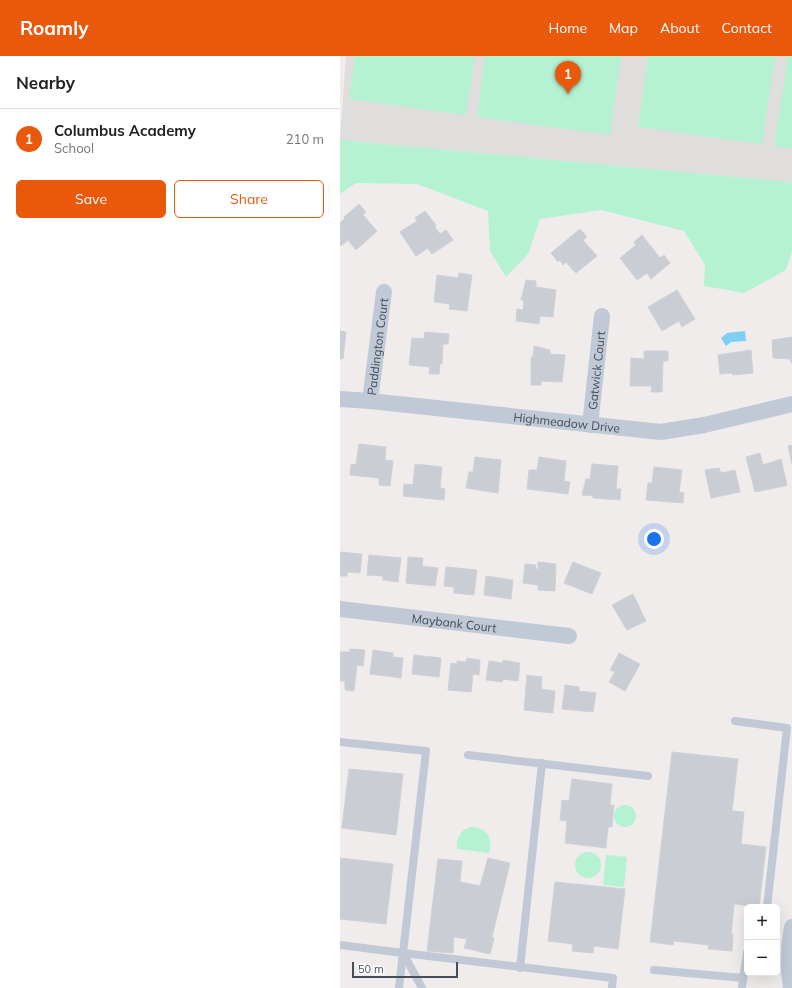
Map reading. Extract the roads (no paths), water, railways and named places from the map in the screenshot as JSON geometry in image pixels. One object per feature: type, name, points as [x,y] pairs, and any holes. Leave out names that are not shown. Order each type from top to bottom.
[{"type":"street","name":"Paddington Court","points":[[370,401],[384,292]]},
{"type":"street","name":"Gatwick Court","points":[[590,425],[602,316]]},
{"type":"street","name":"Highmeadow Drive","points":[[340,399],[661,432],[686,429],[792,404]]},
{"type":"street","name":"Maybank Court","points":[[340,610],[569,636]]},
{"type":"street","points":[[791,988],[789,976],[790,937],[792,927]]},
{"type":"lane","points":[[735,721],[786,728],[768,904]]},
{"type":"lane","points":[[340,742],[426,751],[399,988]]},
{"type":"lane","points":[[468,755],[648,776]]},
{"type":"lane","points":[[520,968],[542,764]]},
{"type":"lane","points":[[340,945],[520,968],[613,978],[612,988]]},
{"type":"lane","points":[[403,953],[422,988]]},
{"type":"lane","points":[[654,970],[744,978],[742,988]]},
{"type":"water","points":[[745,331],[746,341],[731,342],[726,346],[721,338],[727,333]]},
{"type":"place","name":"Columbus Academy","points":[[568,94]]}]
